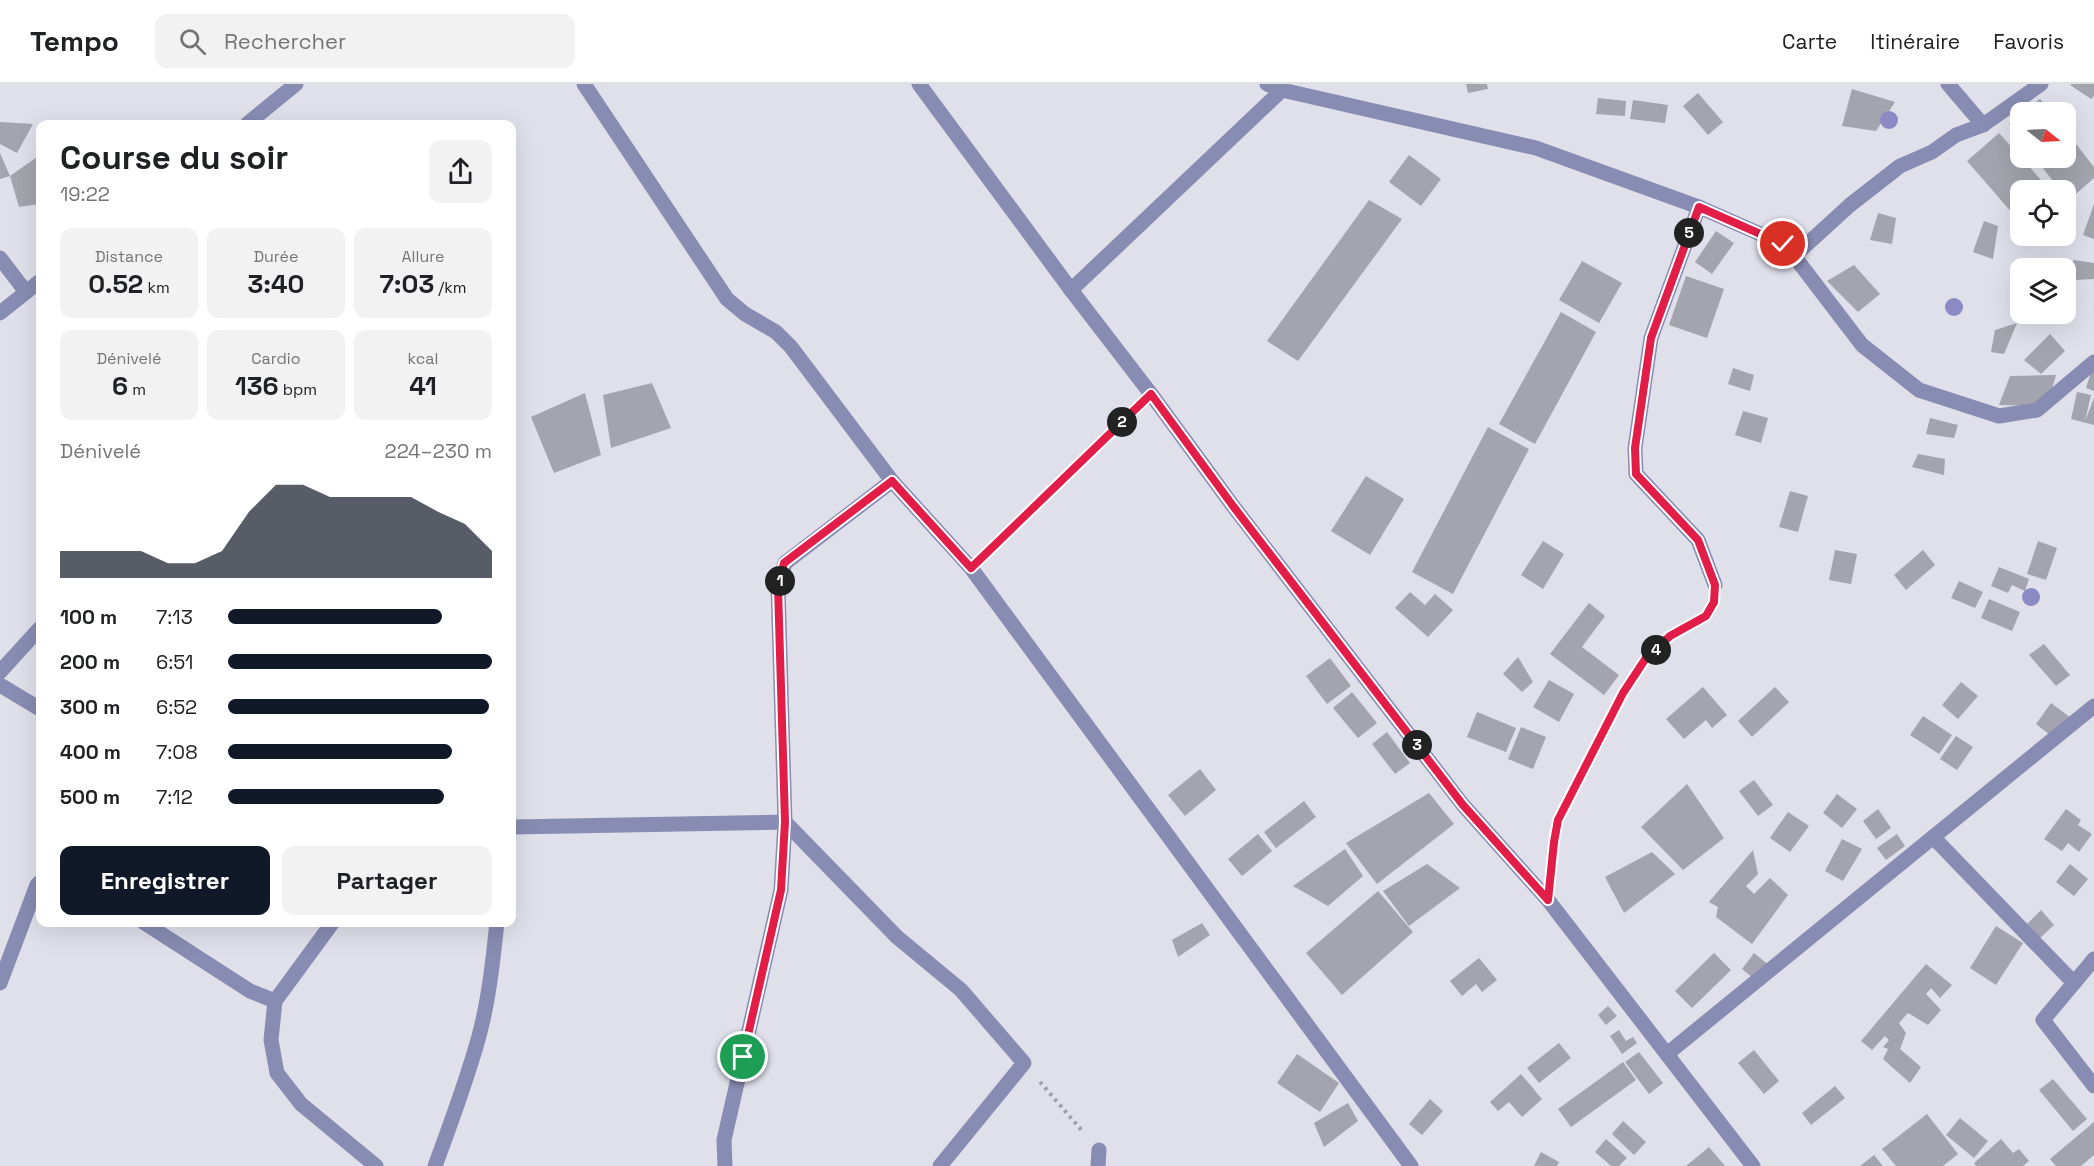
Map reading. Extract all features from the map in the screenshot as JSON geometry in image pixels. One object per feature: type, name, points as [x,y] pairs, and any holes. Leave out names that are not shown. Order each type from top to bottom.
[{"type":"street","points":[[252,120],[296,84]]},
{"type":"street","points":[[584,84],[727,299],[745,314],[776,332],[791,347],[892,481],[971,568],[1411,1166]]},
{"type":"street","points":[[919,84],[1233,506],[1463,805],[1548,900],[1753,1166]]},
{"type":"street","points":[[1267,84],[1282,90],[1536,148],[1699,207],[1783,244],[1862,345],[1919,390],[1999,416],[2037,410],[2094,362]]},
{"type":"street","points":[[1948,84],[1983,125]]},
{"type":"street","points":[[1794,256],[1850,205],[1900,166],[1932,152],[1956,135],[1983,125],[2041,84]]},
{"type":"street","points":[[1071,290],[1282,90]]},
{"type":"street","points":[[1699,207],[1651,338],[1635,448],[1636,474],[1698,540],[1715,585]]},
{"type":"street","points":[[0,258],[26,292]]},
{"type":"street","points":[[0,313],[36,284]]},
{"type":"street","points":[[724,1166],[724,1140],[781,890],[785,822],[778,587],[784,563],[892,481]]},
{"type":"street","points":[[0,672],[36,632]]},
{"type":"street","points":[[0,685],[36,707]]},
{"type":"street","points":[[1667,1054],[2094,706]]},
{"type":"street","points":[[516,827],[785,822],[897,937],[961,990],[1024,1063],[940,1166]]},
{"type":"street","points":[[1933,837],[2074,983]]},
{"type":"street","points":[[0,983],[36,888]]},
{"type":"street","points":[[151,927],[250,991],[275,1001]]},
{"type":"street","points":[[329,927],[275,1001],[272,1040],[277,1073],[301,1104],[376,1166]]},
{"type":"street","points":[[435,1166],[480,1034],[494,959],[497,927]]},
{"type":"street","points":[[2094,959],[2043,1020],[2094,1086]]},
{"type":"street","points":[[1098,1166],[1099,1150]]},
{"type":"path","points":[[971,568],[1151,394]]},
{"type":"path","points":[[1548,900],[1558,820],[1623,693],[1646,658],[1670,636],[1706,616],[1714,602],[1715,585]]},
{"type":"path","points":[[1024,1063],[1099,1150]]},
{"type":"building","points":[[1466,84],[1487,84],[1488,89],[1468,93]]},
{"type":"building","points":[[2094,84],[2094,96],[2091,99],[2070,85]]},
{"type":"building","points":[[1852,89],[1895,102],[1876,131],[1842,126]]},
{"type":"building","points":[[1698,93],[1723,122],[1708,135],[1683,106]]},
{"type":"building","points":[[1598,98],[1626,101],[1625,116],[1596,114]]},
{"type":"building","points":[[1633,100],[1668,105],[1665,123],[1630,119]]},
{"type":"building","points":[[0,122],[33,124],[17,153],[0,144]]},
{"type":"building","points":[[1999,133],[2010,145],[2010,168],[2030,168],[2041,180],[2010,180],[2010,210],[1967,161]]},
{"type":"building","points":[[2076,144],[2094,167],[2094,178],[2076,194],[2076,180],[2052,180],[2043,168],[2076,168]]},
{"type":"building","points":[[0,153],[10,176],[0,179]]},
{"type":"building","points":[[1409,155],[1441,179],[1421,206],[1389,182]]},
{"type":"building","points":[[36,158],[36,205],[19,207],[10,176]]},
{"type":"building","points":[[1369,200],[1402,219],[1298,361],[1267,341]]},
{"type":"building","points":[[2094,204],[2094,239],[2083,235]]},
{"type":"building","points":[[1878,213],[1896,218],[1892,244],[1870,240]]},
{"type":"building","points":[[1984,221],[1998,226],[1993,259],[1973,252]]},
{"type":"building","points":[[1716,231],[1734,243],[1712,274],[1695,262]]},
{"type":"building","points":[[2076,260],[2094,263],[2094,279],[2076,280]]},
{"type":"building","points":[[1582,261],[1622,283],[1599,323],[1559,300]]},
{"type":"building","points":[[1854,265],[1880,294],[1858,312],[1827,281]]},
{"type":"building","points":[[1686,276],[1724,289],[1707,338],[1669,325]]},
{"type":"building","points":[[1561,312],[1596,332],[1535,444],[1499,424]]},
{"type":"building","points":[[2017,324],[2004,354],[1991,352],[1995,330]]},
{"type":"building","points":[[2050,334],[2065,351],[2041,374],[2024,360]]},
{"type":"building","points":[[1733,368],[1754,375],[1750,391],[1728,384]]},
{"type":"building","points":[[2092,369],[2094,369],[2094,391],[2086,388]]},
{"type":"building","points":[[2056,375],[2047,406],[1999,405],[2010,376]]},
{"type":"building","points":[[652,383],[671,428],[611,448],[603,395]]},
{"type":"building","points":[[2077,392],[2091,395],[2085,421],[2094,398],[2094,425],[2071,419]]},
{"type":"building","points":[[585,393],[601,455],[554,473],[531,417]]},
{"type":"building","points":[[1743,411],[1768,418],[1761,443],[1735,435]]},
{"type":"building","points":[[1930,418],[1958,425],[1954,438],[1926,434]]},
{"type":"building","points":[[1488,427],[1529,449],[1453,594],[1412,572]]},
{"type":"building","points":[[1918,454],[1945,459],[1944,475],[1912,467]]},
{"type":"building","points":[[1366,476],[1404,499],[1370,555],[1331,531]]},
{"type":"building","points":[[1790,491],[1808,496],[1798,532],[1779,527]]},
{"type":"building","points":[[1543,541],[1564,554],[1543,589],[1521,575]]},
{"type":"building","points":[[2038,541],[2057,548],[2046,580],[2027,574]]},
{"type":"building","points":[[1835,550],[1857,554],[1851,584],[1829,580]]},
{"type":"building","points":[[1923,550],[1935,565],[1906,590],[1894,575]]},
{"type":"building","points":[[1999,567],[2029,579],[2025,591],[2012,585],[2008,593],[1991,586]]},
{"type":"building","points":[[1959,581],[1983,592],[1975,608],[1951,598]]},
{"type":"building","points":[[1410,592],[1425,605],[1435,594],[1453,610],[1428,637],[1395,608]]},
{"type":"building","points":[[1989,599],[2020,612],[2012,631],[1981,618]]},
{"type":"building","points":[[1589,603],[1605,616],[1582,647],[1619,675],[1604,695],[1550,654]]},
{"type":"building","points":[[2044,644],[2070,675],[2056,686],[2029,655]]},
{"type":"building","points":[[1518,657],[1533,682],[1522,692],[1503,674]]},
{"type":"building","points":[[1330,658],[1351,686],[1327,704],[1306,676]]},
{"type":"building","points":[[1549,680],[1574,694],[1559,722],[1533,707]]},
{"type":"building","points":[[1961,682],[1978,696],[1958,719],[1942,705]]},
{"type":"building","points":[[1703,687],[1727,715],[1712,728],[1706,720],[1684,739],[1666,719]]},
{"type":"building","points":[[1775,687],[1789,702],[1752,737],[1738,721]]},
{"type":"building","points":[[1352,692],[1377,723],[1358,738],[1333,708]]},
{"type":"building","points":[[2051,703],[2071,718],[2055,739],[2036,724]]},
{"type":"building","points":[[1477,712],[1516,728],[1506,752],[1467,737]]},
{"type":"building","points":[[1923,716],[1952,735],[1939,754],[1910,735]]},
{"type":"building","points":[[1521,727],[1546,737],[1533,769],[1508,759]]},
{"type":"building","points":[[1387,732],[1410,763],[1395,774],[1372,744]]},
{"type":"building","points":[[1956,736],[1973,747],[1957,770],[1940,759]]},
{"type":"building","points":[[1200,769],[1216,790],[1185,816],[1168,795]]},
{"type":"building","points":[[1754,780],[1773,805],[1758,816],[1739,791]]},
{"type":"building","points":[[1687,784],[1724,838],[1683,870],[1641,827]]},
{"type":"building","points":[[1429,793],[1454,824],[1377,884],[1346,843]]},
{"type":"building","points":[[1837,794],[1857,809],[1842,828],[1823,813]]},
{"type":"building","points":[[1304,801],[1316,817],[1276,848],[1264,832]]},
{"type":"building","points":[[1878,809],[1891,828],[1876,839],[1863,821]]},
{"type":"building","points":[[2066,809],[2081,820],[2078,825],[2092,834],[2079,852],[2068,843],[2062,851],[2044,839]]},
{"type":"building","points":[[1788,812],[1809,826],[1790,852],[1770,838]]},
{"type":"building","points":[[1258,834],[1272,851],[1242,876],[1228,859]]},
{"type":"building","points":[[1897,834],[1905,846],[1886,860],[1877,848]]},
{"type":"building","points":[[1842,839],[1862,849],[1843,881],[1825,871]]},
{"type":"building","points":[[1345,849],[1363,876],[1328,906],[1293,886]]},
{"type":"building","points":[[1753,850],[1758,874],[1746,886],[1754,894],[1770,878],[1788,895],[1752,944],[1716,917],[1718,907],[1709,902]]},
{"type":"building","points":[[1652,852],[1675,874],[1624,913],[1605,877]]},
{"type":"building","points":[[1427,864],[1460,888],[1409,926],[1383,891]]},
{"type":"building","points":[[2070,864],[2088,879],[2074,896],[2056,882]]},
{"type":"building","points":[[1378,891],[1413,932],[1342,995],[1306,953]]},
{"type":"building","points":[[2041,910],[2054,925],[2040,938],[2027,924]]},
{"type":"building","points":[[1202,923],[1210,935],[1178,957],[1172,940]]},
{"type":"building","points":[[1996,926],[2023,943],[1996,985],[1970,968]]},
{"type":"building","points":[[1714,953],[1731,970],[1692,1008],[1675,991]]},
{"type":"building","points":[[1754,953],[1775,970],[1763,986],[1742,969]]},
{"type":"building","points":[[1479,958],[1497,980],[1482,992],[1476,984],[1462,996],[1450,981]]},
{"type":"building","points":[[1926,964],[1952,985],[1940,998],[1931,988],[1926,994],[1941,1010],[1928,1025],[1908,1013],[1899,1023],[1906,1033],[1900,1049],[1921,1067],[1910,1083],[1883,1059],[1888,1049],[1883,1047],[1889,1040],[1885,1036],[1872,1050],[1861,1041]]},
{"type":"building","points":[[1608,1006],[1617,1016],[1606,1025],[1598,1015]]},
{"type":"building","points":[[1619,1030],[1626,1041],[1633,1037],[1637,1043],[1622,1054],[1610,1036]]},
{"type":"building","points":[[1559,1043],[1571,1058],[1539,1083],[1527,1068]]},
{"type":"building","points":[[1754,1050],[1779,1081],[1764,1094],[1738,1063]]},
{"type":"building","points":[[1639,1052],[1663,1083],[1649,1094],[1625,1062]]},
{"type":"building","points":[[1297,1054],[1339,1083],[1320,1112],[1277,1083]]},
{"type":"building","points":[[1623,1062],[1636,1080],[1571,1127],[1558,1109]]},
{"type":"building","points":[[1521,1074],[1542,1099],[1522,1117],[1509,1102],[1498,1111],[1490,1102]]},
{"type":"building","points":[[2053,1079],[2087,1119],[2073,1131],[2039,1090]]},
{"type":"building","points":[[1835,1086],[1845,1098],[1811,1125],[1802,1113]]},
{"type":"building","points":[[1430,1099],[1443,1111],[1422,1135],[1409,1124]]},
{"type":"building","points":[[1348,1103],[1358,1121],[1324,1147],[1314,1123]]},
{"type":"building","points":[[1927,1114],[1958,1154],[1943,1166],[1896,1166],[1882,1149]]},
{"type":"building","points":[[1960,1118],[1988,1141],[1974,1158],[1946,1135]]},
{"type":"building","points":[[1623,1121],[1646,1142],[1634,1155],[1612,1134]]},
{"type":"building","points":[[2094,1122],[2094,1155],[2081,1166],[2056,1166],[2050,1159]]},
{"type":"building","points":[[1606,1139],[1627,1158],[1619,1166],[1611,1166],[1595,1152]]},
{"type":"building","points":[[2001,1139],[2013,1153],[2019,1149],[2029,1161],[2023,1166],[1976,1166],[1974,1163]]},
{"type":"building","points":[[1709,1147],[1725,1166],[1686,1166]]},
{"type":"building","points":[[1541,1152],[1559,1162],[1557,1166],[1534,1166]]},
{"type":"building","points":[[1874,1155],[1883,1166],[1860,1166]]},
{"type":"route","points":[[743,1057],[781,890],[785,822],[778,587],[784,563],[892,481],[971,568],[1151,394],[1233,506],[1463,805],[1548,900],[1558,820],[1623,693],[1646,658],[1670,636],[1706,616],[1714,602],[1715,585],[1698,540],[1636,474],[1635,448],[1651,338],[1699,207],[1783,244]]}]
